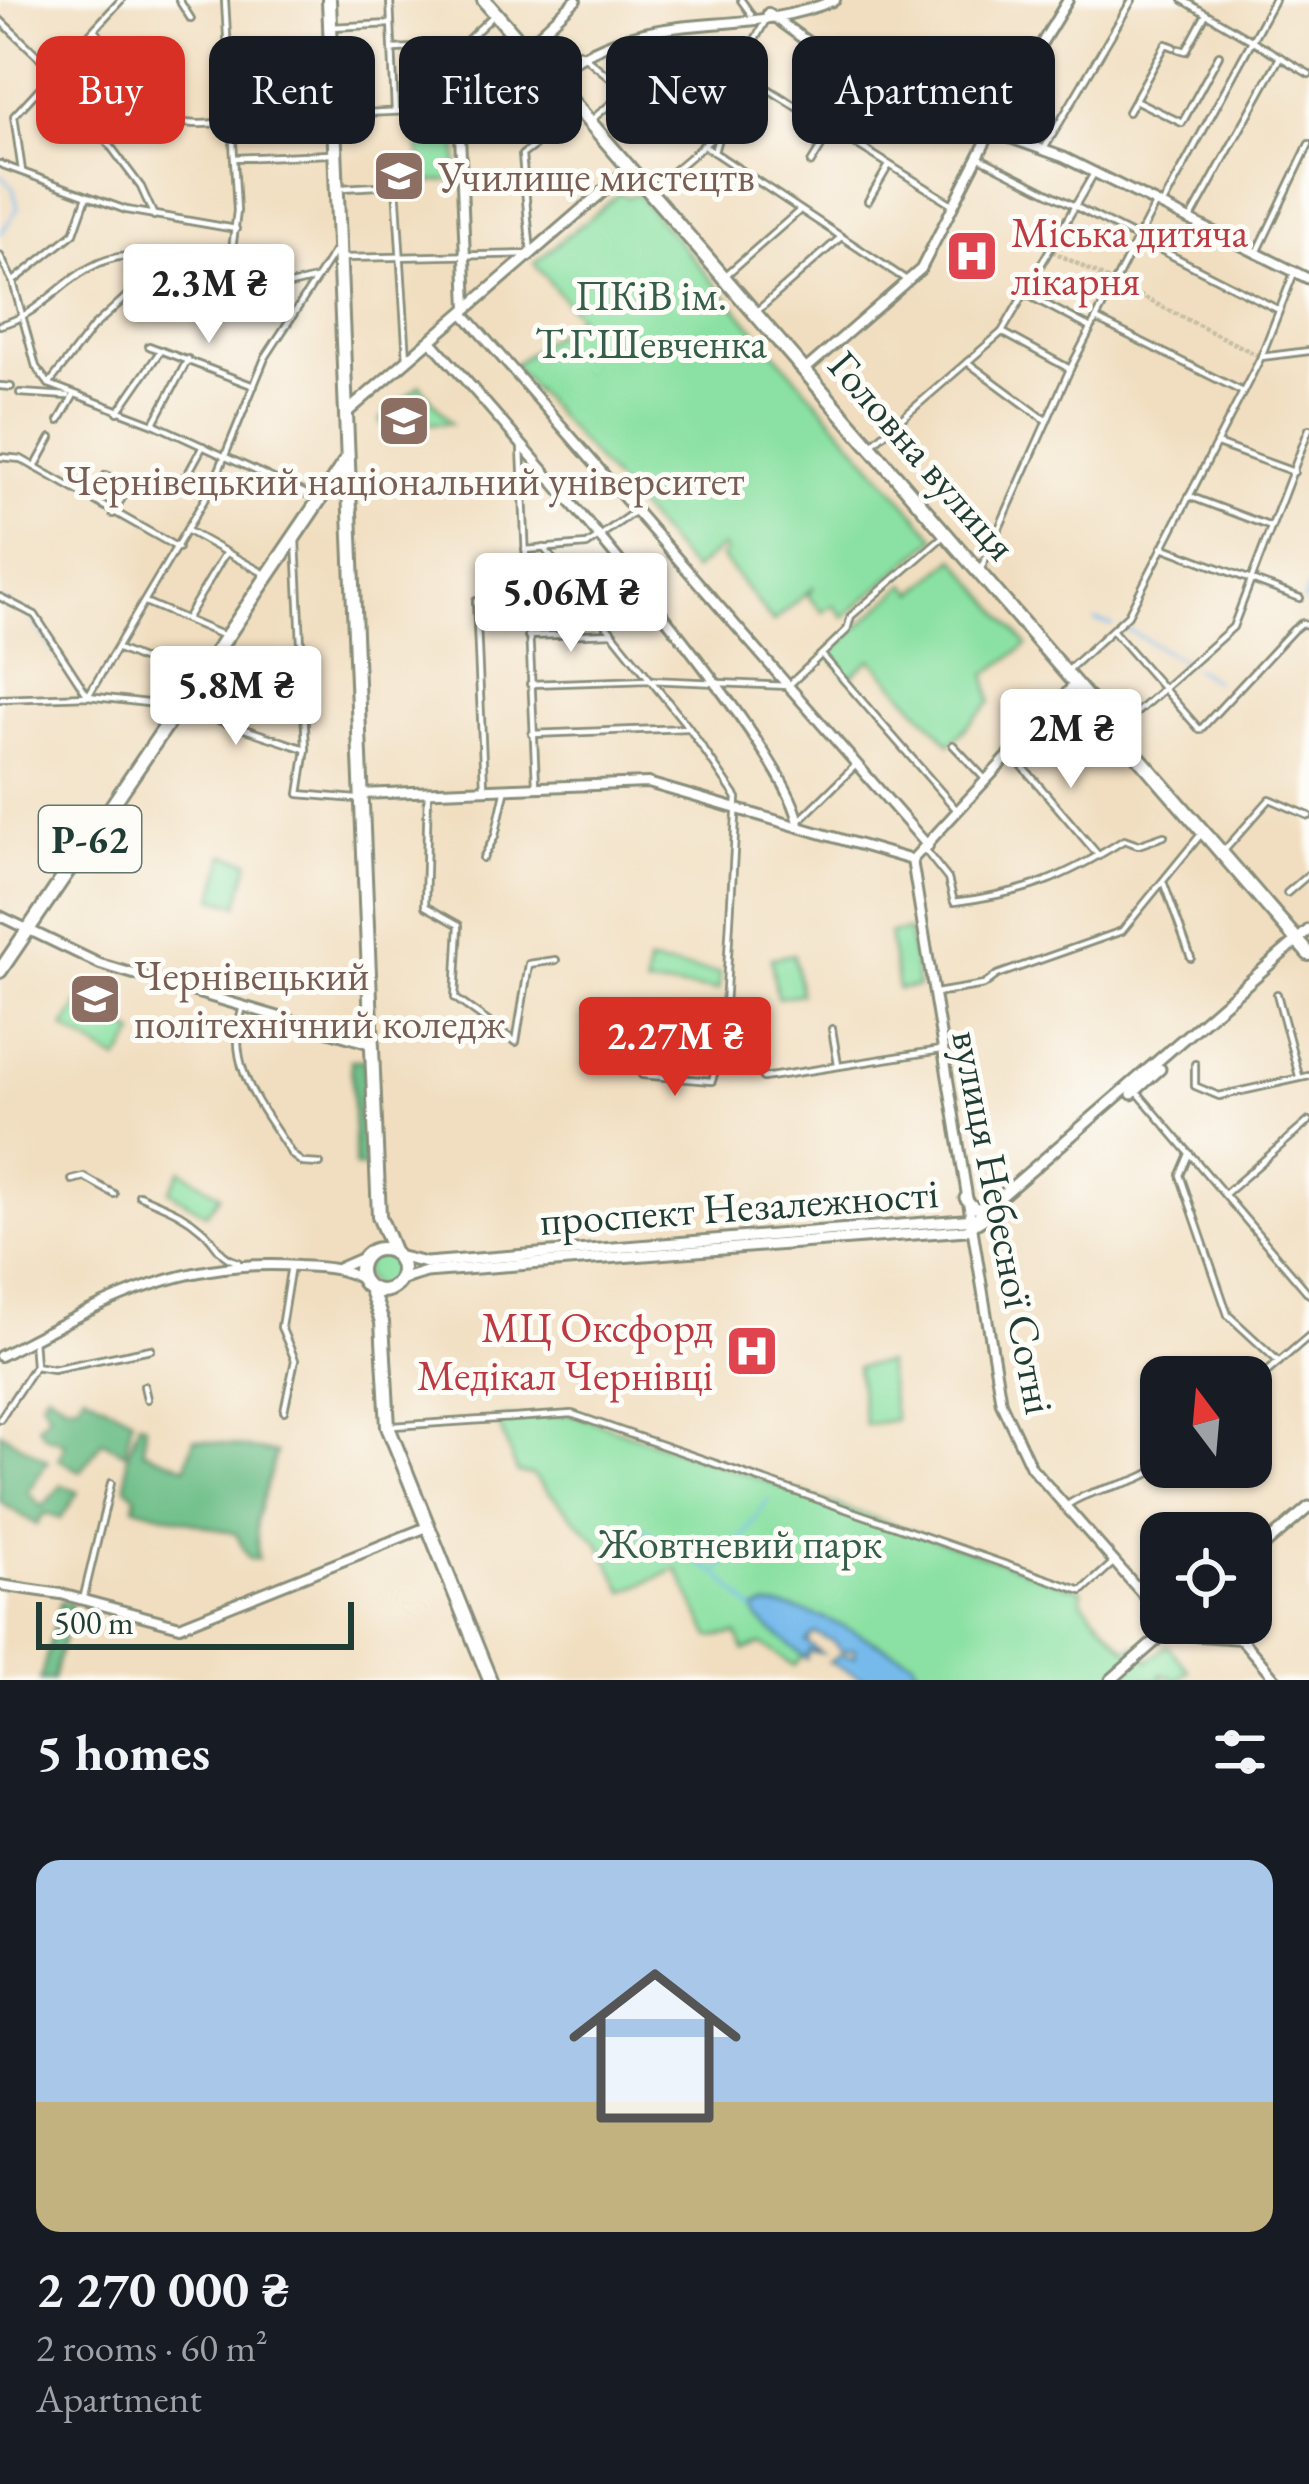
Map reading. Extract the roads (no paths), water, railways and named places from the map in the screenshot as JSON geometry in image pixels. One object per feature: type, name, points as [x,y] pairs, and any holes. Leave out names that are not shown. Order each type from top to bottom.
[{"type":"main road","points":[[328,0],[330,36]]},
{"type":"main road","name":"Головна вулиця","points":[[484,0],[515,36]]},
{"type":"main road","name":"Головна вулиця","points":[[582,111],[630,174],[648,188],[1222,853],[1305,942]]},
{"type":"main road","points":[[334,144],[379,1216],[395,1254],[397,1283],[382,1322]]},
{"type":"main road","points":[[346,413],[609,186],[630,174]]},
{"type":"main road","name":"Р-62","points":[[0,971],[348,458]]},
{"type":"main road","name":"проспект Незалежності","points":[[426,1267],[969,1225],[1305,942]]},
{"type":"main road","name":"проспект Незалежності","points":[[969,1225],[1133,1089]]},
{"type":"main road","points":[[965,1198],[979,1209],[994,1205]]},
{"type":"main road","points":[[379,1216],[364,1256],[367,1285],[382,1322],[388,1427],[490,1680]]},
{"type":"main road","points":[[364,1256],[378,1249],[426,1267]]},
{"type":"main road","points":[[367,1285],[397,1283],[426,1267]]},
{"type":"main road","points":[[1272,1539],[1309,1508]]},
{"type":"main road","points":[[1112,1680],[1151,1644]]},
{"type":"street","points":[[91,36],[121,0]]},
{"type":"street","points":[[179,0],[191,19]]},
{"type":"street","points":[[225,0],[227,36]]},
{"type":"street","points":[[390,0],[395,111]]},
{"type":"street","points":[[538,36],[576,0]]},
{"type":"street","points":[[582,51],[641,23],[768,13],[836,0]]},
{"type":"street","points":[[1048,36],[1068,0]]},
{"type":"street","points":[[1044,149],[1132,0]]},
{"type":"street","points":[[1183,0],[1309,74]]},
{"type":"street","points":[[980,571],[1091,328],[1274,0]]},
{"type":"street","points":[[743,1],[751,14]]},
{"type":"street","points":[[104,2],[112,10]]},
{"type":"street","points":[[392,49],[461,46],[495,13]]},
{"type":"street","points":[[756,36],[768,13]]},
{"type":"street","points":[[768,13],[800,36]]},
{"type":"street","points":[[1128,112],[1166,44],[1186,51],[1206,14]]},
{"type":"street","points":[[0,20],[36,55]]},
{"type":"street","points":[[330,28],[391,24]]},
{"type":"street","points":[[96,31],[100,36]]},
{"type":"street","points":[[582,54],[606,74]]},
{"type":"street","points":[[1136,100],[1182,123],[1219,55]]},
{"type":"street","points":[[1190,220],[1280,57]]},
{"type":"street","points":[[22,171],[14,116],[36,95]]},
{"type":"street","points":[[88,696],[188,531],[226,457],[275,340],[319,278],[336,260],[531,254],[522,155],[606,104]]},
{"type":"street","points":[[375,112],[399,111]]},
{"type":"street","points":[[109,144],[141,187],[154,216]]},
{"type":"street","points":[[228,282],[236,229],[233,144]]},
{"type":"street","points":[[460,144],[465,310],[857,764],[927,849],[948,879],[954,902],[1026,891],[1124,839],[1138,845],[1164,836]]},
{"type":"street","points":[[648,188],[705,144]]},
{"type":"street","points":[[714,154],[716,144]]},
{"type":"street","points":[[811,163],[823,144]]},
{"type":"street","points":[[853,144],[956,205]]},
{"type":"street","points":[[806,369],[921,269],[987,144]]},
{"type":"street","points":[[1029,144],[1309,279]]},
{"type":"street","points":[[1256,255],[1309,144]]},
{"type":"street","points":[[703,146],[909,281]]},
{"type":"street","points":[[234,158],[335,154]]},
{"type":"street","points":[[980,158],[1279,310]]},
{"type":"street","points":[[0,164],[154,216],[236,229]]},
{"type":"street","points":[[868,202],[888,167]]},
{"type":"street","points":[[871,445],[1002,332],[1028,295],[1094,172]]},
{"type":"street","points":[[336,188],[397,185],[407,361]]},
{"type":"street","points":[[13,282],[74,232],[87,196]]},
{"type":"street","points":[[725,276],[798,212]]},
{"type":"street","points":[[756,312],[840,238]]},
{"type":"street","points":[[0,325],[23,319],[87,266],[134,255],[259,289],[319,278]]},
{"type":"street","points":[[49,384],[93,327],[130,292],[134,255]]},
{"type":"street","points":[[0,256],[13,282],[36,368],[49,384],[154,424],[320,500]]},
{"type":"street","points":[[296,536],[306,749],[299,794],[356,800],[360,795],[428,790],[648,782],[800,823],[911,860],[927,849],[987,782],[1128,615],[1261,357],[1294,274]]},
{"type":"street","points":[[1028,295],[1091,328]]},
{"type":"street","points":[[1096,319],[1243,392]]},
{"type":"street","points":[[1002,332],[1070,369]]},
{"type":"street","points":[[431,341],[717,684],[780,772],[800,823]]},
{"type":"street","points":[[149,346],[254,386]]},
{"type":"street","points":[[118,412],[160,350]]},
{"type":"street","points":[[1261,357],[1309,351]]},
{"type":"street","points":[[154,424],[188,359]]},
{"type":"street","points":[[967,362],[1047,421]]},
{"type":"street","points":[[0,386],[11,387]]},
{"type":"street","points":[[20,393],[74,395]]},
{"type":"street","points":[[59,421],[74,395]]},
{"type":"street","points":[[1117,730],[1225,638],[1309,429]]},
{"type":"street","points":[[35,467],[51,438]]},
{"type":"street","points":[[1217,444],[1294,472]]},
{"type":"street","points":[[106,475],[128,488],[187,477],[203,446]]},
{"type":"street","points":[[521,446],[536,785]]},
{"type":"street","points":[[0,457],[35,467],[112,516],[178,548]]},
{"type":"street","points":[[112,516],[128,488]]},
{"type":"street","points":[[1190,496],[1271,527]]},
{"type":"street","points":[[525,550],[599,540],[635,511]]},
{"type":"street","points":[[188,531],[268,575]]},
{"type":"street","points":[[530,683],[649,680],[788,686],[847,630],[851,616],[946,533]]},
{"type":"street","points":[[1162,547],[1300,598]]},
{"type":"street","points":[[544,548],[689,728],[739,809],[730,866],[723,1042],[712,1081],[642,1076]]},
{"type":"street","points":[[186,619],[226,552]]},
{"type":"street","points":[[0,597],[35,615],[88,696]]},
{"type":"street","points":[[476,601],[484,787]]},
{"type":"street","points":[[145,602],[227,638]]},
{"type":"street","points":[[1113,632],[1201,730],[1293,630],[1302,623],[1309,626]]},
{"type":"street","points":[[528,636],[612,633]]},
{"type":"street","points":[[116,648],[193,686],[303,686]]},
{"type":"street","points":[[822,655],[959,812]]},
{"type":"street","points":[[0,699],[88,696],[180,707],[306,749]]},
{"type":"street","points":[[532,734],[689,728]]},
{"type":"street","points":[[953,745],[987,782]]},
{"type":"street","points":[[1012,753],[1099,856]]},
{"type":"street","points":[[800,823],[857,764]]},
{"type":"street","points":[[483,859],[495,836],[506,786]]},
{"type":"street","points":[[428,790],[425,906],[459,926],[455,998],[516,1042],[529,964],[556,960]]},
{"type":"street","points":[[1222,853],[1270,799],[1309,815]]},
{"type":"street","points":[[931,994],[984,985],[997,975],[1122,931],[1203,831]]},
{"type":"street","name":"вулиця Небесної Сотні","points":[[911,860],[969,1225],[1007,1423],[1031,1467],[1140,1591]]},
{"type":"street","points":[[1287,892],[1309,874]]},
{"type":"street","points":[[1164,884],[1191,958]]},
{"type":"street","points":[[0,916],[100,964],[242,1010],[371,1044]]},
{"type":"street","points":[[1276,994],[1299,1078]]},
{"type":"street","points":[[242,1010],[237,1046],[243,1080],[292,1155],[303,1163],[320,1164]]},
{"type":"street","points":[[832,1029],[838,1066]]},
{"type":"street","points":[[723,1042],[750,1052],[762,1078],[941,1050]]},
{"type":"street","points":[[1195,1064],[1195,1086],[1219,1096],[1309,1076]]},
{"type":"street","points":[[1133,1089],[1309,1294]]},
{"type":"street","points":[[1225,1194],[1309,1121]]},
{"type":"street","points":[[1189,1154],[1180,1174],[1226,1309],[1279,1362]]},
{"type":"street","points":[[72,1180],[84,1177],[114,1195]]},
{"type":"street","points":[[139,1195],[168,1204],[206,1233],[219,1254],[238,1262]]},
{"type":"street","points":[[338,1268],[364,1256]]},
{"type":"street","points":[[0,1356],[118,1297],[238,1262],[338,1268],[367,1285]]},
{"type":"street","points":[[284,1411],[295,1360],[281,1327],[291,1265]]},
{"type":"street","points":[[1272,1368],[1309,1336]]},
{"type":"street","points":[[0,1419],[35,1366],[33,1339]]},
{"type":"street","points":[[35,1366],[53,1369],[151,1349]]},
{"type":"street","points":[[144,1386],[148,1400]]},
{"type":"street","points":[[388,1427],[572,1414],[1082,1591],[1114,1562]]},
{"type":"street","points":[[1066,1506],[1091,1490],[1140,1479]]},
{"type":"street","points":[[83,1600],[111,1483]]},
{"type":"street","points":[[0,1585],[83,1600],[180,1626],[428,1527]]},
{"type":"street","points":[[1245,1644],[1276,1680]]},
{"type":"water","points":[[765,1606],[804,1611],[840,1625],[913,1660],[918,1672],[913,1680],[867,1680],[829,1662],[841,1654],[855,1657],[855,1649],[841,1651],[833,1641],[814,1633],[806,1641],[821,1653],[809,1651],[806,1659],[758,1619],[754,1610]]},
{"type":"waterway","points":[[0,174],[13,188],[18,208],[1,233]]},
{"type":"waterway","points":[[1309,587],[1304,600],[1309,604]]},
{"type":"waterway","points":[[0,601],[10,604]]},
{"type":"waterway","points":[[29,614],[68,672]]},
{"type":"waterway","points":[[1096,621],[1112,625]]},
{"type":"waterway","points":[[1123,627],[1188,664]]},
{"type":"waterway","points":[[1194,668],[1214,680]]},
{"type":"waterway","points":[[719,1572],[768,1500]]},
{"type":"waterway","points":[[631,1522],[718,1574],[754,1611]]},
{"type":"tunnel","points":[[1052,251],[1261,357]]},
{"type":"place","name":"Училище мистецтв","points":[[399,176]]},
{"type":"place","name":"Міська дитяча лікарня","points":[[972,256]]},
{"type":"place","name":"Чернівецький національний університет","points":[[404,421]]},
{"type":"place","name":"Чернівецький політехнічний коледж","points":[[95,999]]},
{"type":"place","name":"МЦ Оксфорд Медікал Чернівці","points":[[752,1351]]},
{"type":"park label","name":"ПКіВ ім. Т.Г.Шевченка","points":[[651,319]]},
{"type":"park label","name":"Жовтневий парк","points":[[740,1543]]}]
